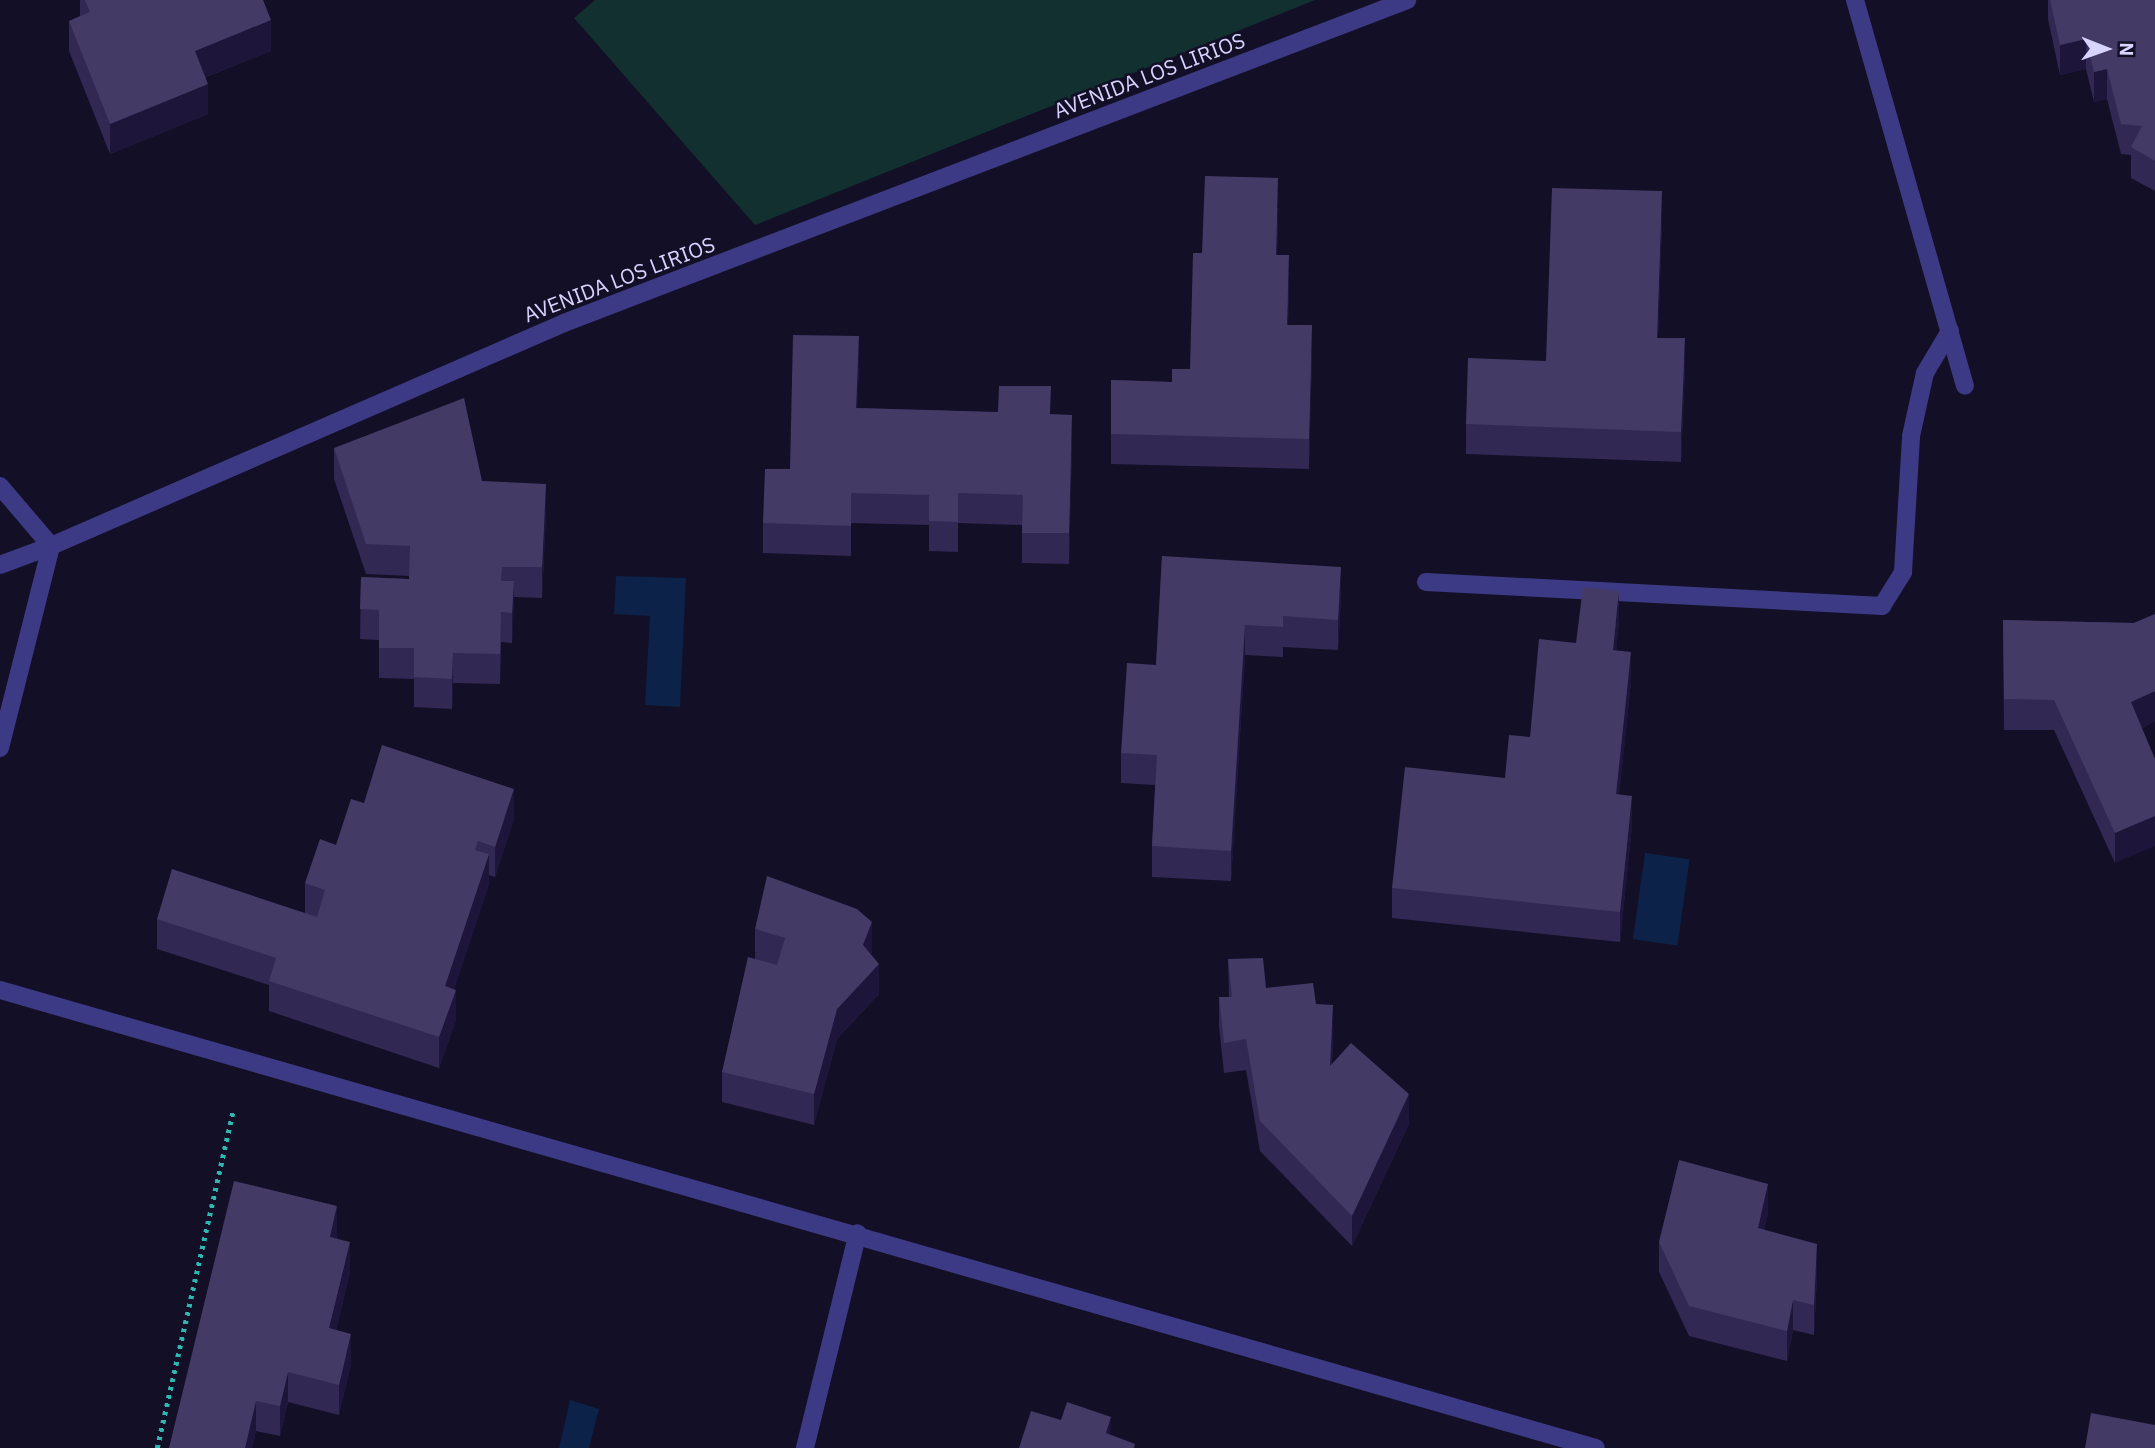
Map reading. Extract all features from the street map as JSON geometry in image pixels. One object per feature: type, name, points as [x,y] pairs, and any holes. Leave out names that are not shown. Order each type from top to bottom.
[{"type":"street","name":"AVENIDA LOS LIRIOS","points":[[0,565],[51,546],[564,323],[1407,0]]},
{"type":"street","points":[[1855,0],[1965,386]]},
{"type":"street","points":[[1426,582],[1882,606],[1903,572],[1911,436],[1925,373],[1950,331]]},
{"type":"street","points":[[0,486],[51,546],[0,748]]},
{"type":"street","points":[[0,990],[858,1233],[1596,1448]]},
{"type":"street","points":[[804,1448],[858,1233]]},
{"type":"path","points":[[157,1448],[233,1110]]},
{"type":"green space","points":[[595,0],[1315,0],[755,225],[574,18]]},
{"type":"water","points":[[616,576],[686,578],[680,707],[645,705],[650,616],[614,614]]},
{"type":"water","points":[[1645,853],[1690,859],[1677,945],[1633,939]]},
{"type":"water","points":[[570,1400],[599,1409],[589,1448],[559,1448]]},
{"type":"building","points":[[85,0],[263,0],[271,20],[195,51],[208,84],[110,124],[69,21],[90,12]]},
{"type":"building","points":[[2050,0],[2155,0],[2155,161],[2131,147],[2142,126],[2121,124],[2107,69],[2094,72],[2086,39],[2060,45]]},
{"type":"building","points":[[1205,176],[1278,178],[1276,255],[1289,255],[1287,325],[1312,325],[1309,439],[1111,434],[1111,380],[1172,382],[1172,369],[1190,369],[1193,253],[1202,253]]},
{"type":"building","points":[[1552,188],[1662,191],[1657,338],[1685,338],[1681,432],[1466,424],[1468,358],[1546,361]]},
{"type":"building","points":[[793,335],[859,336],[856,408],[998,412],[999,386],[1051,386],[1050,414],[1072,415],[1069,533],[1022,533],[1023,495],[958,493],[958,522],[929,521],[929,495],[851,493],[851,526],[763,523],[765,469],[790,469]]},
{"type":"building","points":[[464,398],[482,481],[546,484],[542,567],[502,567],[501,581],[514,581],[512,613],[501,612],[500,654],[453,653],[452,679],[414,677],[414,648],[379,648],[379,610],[360,609],[361,577],[409,579],[410,546],[366,544],[334,448]]},
{"type":"building","points":[[1162,556],[1341,567],[1338,620],[1283,616],[1283,627],[1245,625],[1231,851],[1152,846],[1157,755],[1121,753],[1127,663],[1156,665]]},
{"type":"building","points":[[1583,587],[1619,591],[1613,650],[1631,652],[1616,794],[1632,796],[1620,912],[1392,888],[1405,767],[1505,778],[1509,735],[1530,737],[1539,639],[1576,643]]},
{"type":"building","points":[[2155,614],[2155,691],[2131,702],[2155,759],[2155,816],[2115,833],[2054,700],[2004,699],[2003,620],[2134,623]]},
{"type":"building","points":[[382,745],[514,789],[495,847],[478,841],[475,850],[489,854],[445,986],[456,990],[439,1037],[269,981],[276,958],[157,919],[172,869],[317,917],[325,890],[305,883],[320,839],[336,845],[351,799],[364,803]]},
{"type":"building","points":[[767,876],[857,909],[872,922],[863,945],[879,964],[837,1009],[814,1094],[722,1072],[748,957],[777,965],[785,938],[755,929]]},
{"type":"building","points":[[1263,958],[1266,988],[1313,983],[1316,1004],[1333,1005],[1330,1066],[1351,1043],[1409,1094],[1352,1216],[1260,1121],[1246,1039],[1224,1043],[1219,997],[1232,997],[1228,959]]},
{"type":"building","points":[[1679,1160],[1768,1184],[1758,1228],[1817,1244],[1814,1305],[1793,1300],[1787,1331],[1689,1306],[1659,1242]]},
{"type":"building","points":[[234,1181],[337,1206],[330,1237],[350,1242],[329,1328],[351,1334],[339,1385],[288,1372],[280,1406],[256,1401],[245,1448],[169,1448]]},
{"type":"building","points":[[1067,1402],[1111,1417],[1106,1433],[1135,1444],[1134,1448],[1019,1448],[1031,1411],[1061,1420]]},
{"type":"building","points":[[2091,1413],[2155,1425],[2155,1448],[2085,1448]]}]
